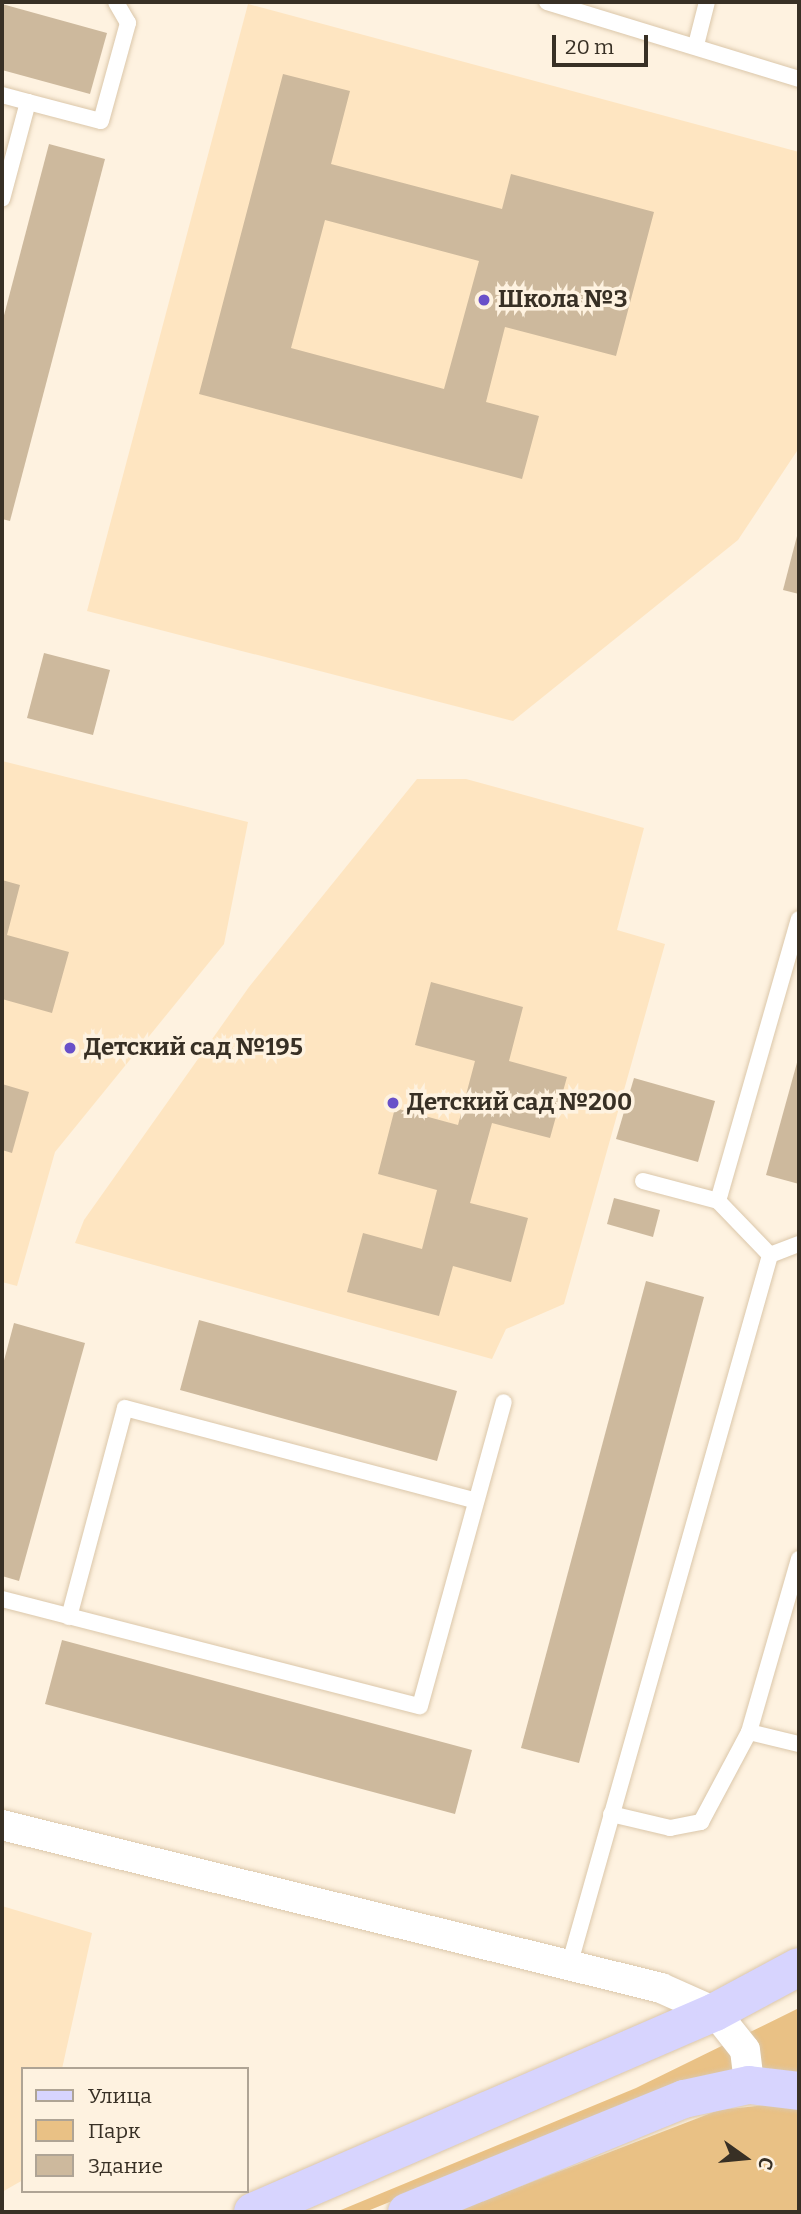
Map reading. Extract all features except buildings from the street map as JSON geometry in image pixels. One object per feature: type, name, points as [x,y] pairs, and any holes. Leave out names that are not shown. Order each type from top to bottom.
[{"type":"main road","points":[[253,2212],[715,2012],[799,1967]]},
{"type":"main road","points":[[407,2212],[684,2099],[749,2085],[799,2091]]},
{"type":"street","points":[[2,1825],[661,1988],[715,2012],[745,2050],[749,2085]]},
{"type":"lane","points":[[2,95],[101,121],[128,23],[116,2]]},
{"type":"lane","points":[[547,2],[696,45],[799,79]]},
{"type":"lane","points":[[696,45],[707,2]]},
{"type":"lane","points":[[2,199],[28,102]]},
{"type":"lane","points":[[718,1200],[799,919]]},
{"type":"lane","points":[[643,1181],[718,1200],[770,1255]]},
{"type":"lane","points":[[770,1255],[799,1244]]},
{"type":"lane","points":[[569,1966],[770,1255]]},
{"type":"lane","points":[[2,1600],[420,1706],[504,1402]]},
{"type":"lane","points":[[69,1617],[125,1408],[476,1501]]},
{"type":"lane","points":[[611,1814],[670,1828],[701,1822],[749,1732],[799,1559]]},
{"type":"lane","points":[[749,1732],[799,1744]]},
{"type":"shaded area","name":"Школа №3","points":[[248,4],[799,152],[799,448],[738,540],[513,721],[87,611]]},
{"type":"shaded area","name":"Детский сад №195","points":[[2,761],[248,822],[224,944],[55,1152],[17,1286],[2,1282]]},
{"type":"shaded area","name":"Детский сад №200","points":[[417,779],[466,779],[644,828],[617,930],[665,944],[564,1304],[506,1329],[492,1359],[75,1243],[84,1220],[249,987]]},
{"type":"shaded area","points":[[2,1906],[92,1933],[62,2067],[21,2067],[21,2181],[2,2192]]},
{"type":"green space","points":[[799,2008],[799,2073],[607,2114],[365,2212],[336,2212],[636,2088]]},
{"type":"green space","points":[[787,2103],[799,2109],[799,2212],[454,2212],[719,2110]]},
{"type":"place","name":"Школа №3","points":[[484,300]]},
{"type":"place","name":"Детский сад №195","points":[[70,1048]]},
{"type":"place","name":"Детский сад №200","points":[[393,1103]]}]
